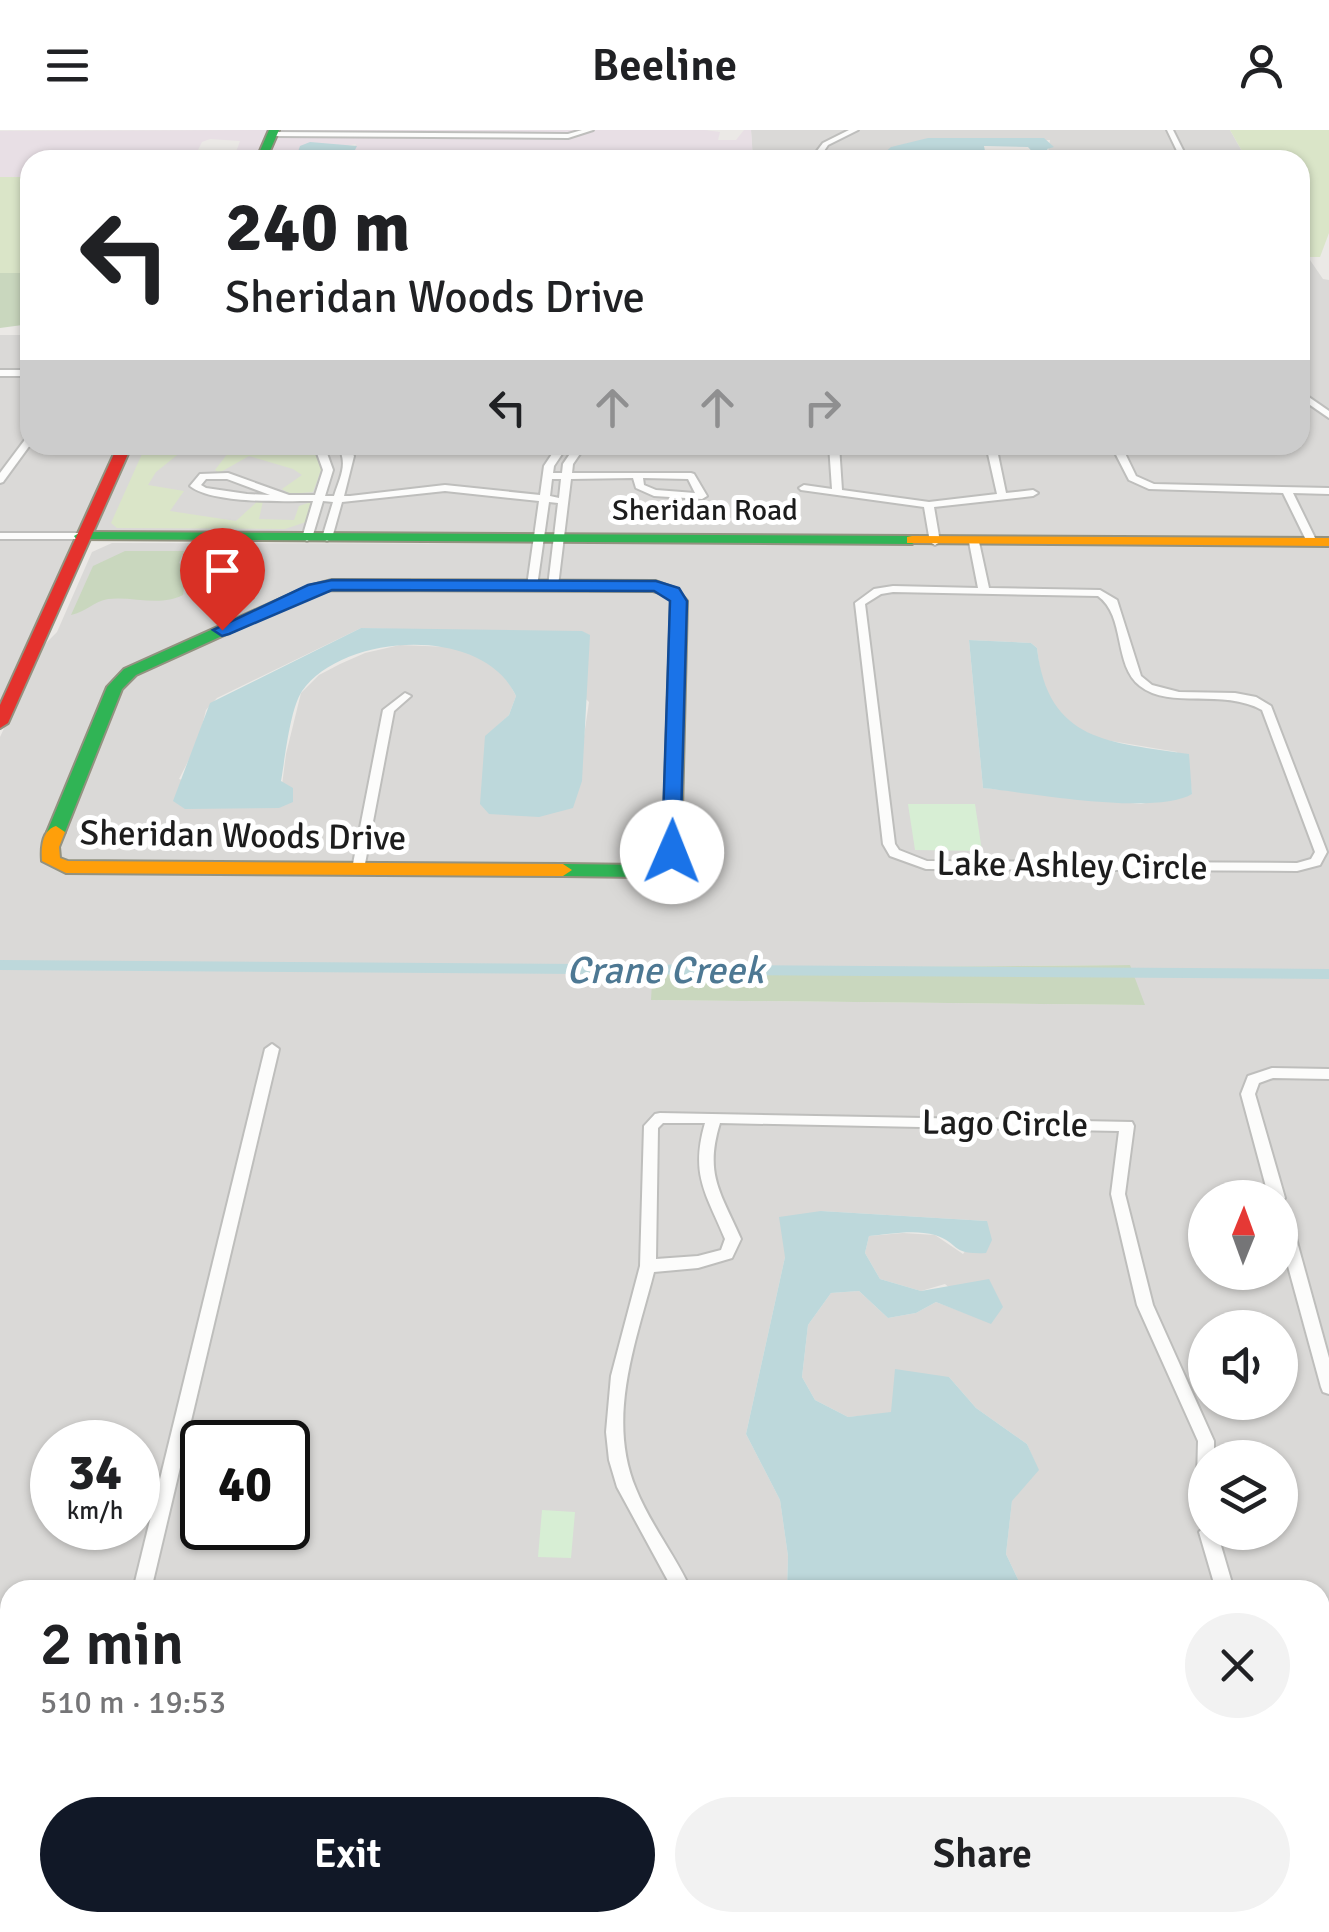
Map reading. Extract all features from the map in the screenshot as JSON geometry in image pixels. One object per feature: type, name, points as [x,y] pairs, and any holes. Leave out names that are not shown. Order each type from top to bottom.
[{"type":"street","points":[[273,132],[568,136],[590,130]]},
{"type":"street","points":[[821,150],[825,144],[855,130]]},
{"type":"street","points":[[0,480],[20,453]]},
{"type":"street","points":[[0,723],[120,455]]},
{"type":"street","points":[[317,538],[318,498],[328,470],[324,455]]},
{"type":"street","points":[[317,538],[337,499],[348,465],[346,455]]},
{"type":"street","points":[[542,586],[548,539],[547,476],[559,455]]},
{"type":"street","points":[[542,586],[548,539],[564,501],[573,455]]},
{"type":"street","points":[[835,455],[837,493]]},
{"type":"street","points":[[993,455],[1002,496]]},
{"type":"street","points":[[1121,455],[1132,478],[1152,487],[1329,491]]},
{"type":"street","points":[[286,497],[216,474],[203,476],[196,486],[202,491],[229,495],[337,499],[444,488],[564,501]]},
{"type":"street","points":[[547,476],[566,476],[638,476],[691,476],[702,496],[654,493],[640,486],[638,476]]},
{"type":"street","points":[[804,488],[929,504],[1033,493]]},
{"type":"street","points":[[1287,491],[1321,542]]},
{"type":"street","points":[[929,504],[935,542]]},
{"type":"street","points":[[0,536],[81,536]]},
{"type":"street","name":"Sheridan Road","points":[[81,536],[1321,542]]},
{"type":"street","points":[[974,542],[984,590]]},
{"type":"street","name":"Sheridan Woods Drive","points":[[332,585],[542,586],[656,586],[672,592],[678,601],[672,852],[664,866],[641,871],[358,870],[66,867],[51,861],[50,846],[115,687],[130,672],[314,589],[332,585]]},
{"type":"street","name":"Lake Ashley Circle","points":[[893,588],[984,590],[1100,594],[1114,602],[1136,677],[1143,687],[1163,694],[1236,694],[1255,698],[1267,708],[1321,852],[1316,862],[1297,867],[926,865],[894,853],[889,844],[860,603],[878,590],[893,588]]},
{"type":"street","points":[[358,870],[389,710],[405,696]]},
{"type":"street","points":[[144,1580],[272,1049]]},
{"type":"street","points":[[1272,1180],[1248,1094],[1253,1080],[1272,1074],[1329,1074]]},
{"type":"street","name":"Lago Circle","points":[[676,1580],[626,1489],[614,1453],[613,1409],[648,1266],[651,1126],[660,1118],[1127,1126],[1118,1194],[1145,1306],[1206,1440]]},
{"type":"street","points":[[648,1266],[698,1262],[727,1254],[734,1239],[708,1188],[702,1156],[714,1118]]},
{"type":"street","points":[[1298,1274],[1329,1387]]},
{"type":"street","points":[[1213,1550],[1221,1580]]},
{"type":"shaded area","points":[[270,130],[261,150],[237,150],[240,141],[210,139],[202,142],[198,150],[20,150],[20,177],[0,177],[0,131]]},
{"type":"shaded area","points":[[278,130],[705,130],[720,132],[718,140],[736,140],[744,130],[751,130],[752,150],[354,150],[356,144],[326,150],[269,150]]},
{"type":"shaded area","points":[[751,130],[1230,130],[1241,150],[1048,150],[1050,140],[912,150],[752,150]]},
{"type":"shaded area","points":[[1310,260],[1323,279],[1329,280],[1329,539],[88,533],[125,455],[1310,455]]},
{"type":"shaded area","points":[[0,335],[20,335],[20,455],[114,455],[0,708]]},
{"type":"shaded area","points":[[112,543],[1329,545],[1329,1580],[1018,1580],[1006,1554],[1012,1500],[1038,1470],[1027,1444],[976,1408],[949,1377],[891,1413],[848,1417],[815,1400],[802,1377],[808,1325],[831,1293],[859,1291],[888,1318],[916,1313],[936,1302],[991,1323],[945,1284],[921,1291],[880,1279],[865,1253],[869,1236],[903,1233],[935,1235],[963,1254],[987,1221],[821,1211],[785,1257],[746,1434],[780,1500],[787,1580],[0,1580],[0,737],[42,647],[57,632],[92,552]],"holes":[[[361,628],[519,633],[589,702],[584,736],[485,737],[509,715],[516,696],[504,674],[474,653],[450,647],[400,645],[340,664],[319,675],[301,693],[286,754],[279,808],[179,779],[198,742],[206,710],[217,698]],[[969,640],[1031,643],[1037,648],[1040,672],[1052,704],[1070,724],[1099,739],[1177,752],[1190,776],[1192,794],[1141,804],[983,788]],[[654,965],[1129,965],[1144,1005],[652,1000]]]},
{"type":"green space","points":[[1230,130],[1329,130],[1329,233],[1320,257],[1310,257],[1310,150],[1241,150]]},
{"type":"green space","points":[[0,177],[20,177],[20,273],[0,273]]},
{"type":"green space","points":[[0,273],[20,273],[20,325],[0,328]]},
{"type":"green space","points":[[142,455],[177,455],[156,472],[148,485],[184,491],[170,511],[236,521],[260,499],[263,501],[259,519],[294,520],[299,506],[311,502],[306,522],[285,529],[117,528],[111,523]]},
{"type":"green space","points":[[226,455],[319,455],[324,462],[313,492],[290,494],[282,489],[302,475],[293,469],[249,456],[219,473],[215,470]]},
{"type":"green space","points":[[125,551],[184,551],[179,563],[187,568],[183,595],[156,601],[108,599],[71,615],[93,566]]},
{"type":"green space","points":[[908,804],[975,804],[982,851],[915,850]]},
{"type":"green space","points":[[653,965],[1130,965],[1145,1005],[651,1000]]},
{"type":"green space","points":[[542,1510],[575,1512],[571,1558],[538,1557]]},
{"type":"water","points":[[928,138],[1044,138],[1054,147],[888,150]]},
{"type":"water","points":[[310,142],[357,146],[355,150],[299,150]]},
{"type":"water","points":[[361,628],[582,631],[590,635],[582,781],[573,808],[539,817],[489,814],[480,804],[485,736],[509,715],[516,696],[499,673],[474,657],[445,647],[412,645],[379,648],[348,657],[322,672],[302,691],[291,722],[281,781],[293,788],[293,802],[279,808],[185,809],[173,801],[210,703]]},
{"type":"water","points":[[969,640],[1031,643],[1037,648],[1043,679],[1054,703],[1069,720],[1109,740],[1189,754],[1192,794],[1174,800],[1122,803],[983,788]]},
{"type":"water","points":[[821,1211],[987,1221],[992,1240],[986,1253],[966,1252],[935,1235],[910,1232],[869,1236],[865,1253],[880,1279],[921,1291],[989,1279],[1003,1307],[991,1324],[936,1302],[916,1313],[888,1318],[859,1291],[831,1293],[808,1325],[802,1377],[815,1400],[848,1417],[891,1412],[895,1369],[949,1377],[976,1408],[1027,1444],[1039,1470],[1012,1501],[1006,1554],[1018,1580],[787,1580],[780,1500],[746,1434],[785,1257],[779,1217]]},
{"type":"waterway","name":"Crane Creek","points":[[0,965],[1329,974]]},
{"type":"traffic: fast","points":[[265,150],[274,130]]},
{"type":"traffic: fast","points":[[81,536],[912,540]]},
{"type":"traffic: fast","points":[[332,585],[655,586],[672,592],[679,601],[672,852],[664,866],[641,871],[563,870]]},
{"type":"traffic: fast","points":[[56,832],[115,687],[130,672],[314,589],[332,585]]},
{"type":"traffic: slow","points":[[912,540],[1329,542]]},
{"type":"traffic: slow","points":[[56,832],[50,847],[51,861],[66,867],[563,870]]},
{"type":"traffic: jam","points":[[0,723],[121,455]]},
{"type":"route","points":[[222,630],[314,589],[332,585],[656,586],[672,592],[678,601],[672,852]]}]
